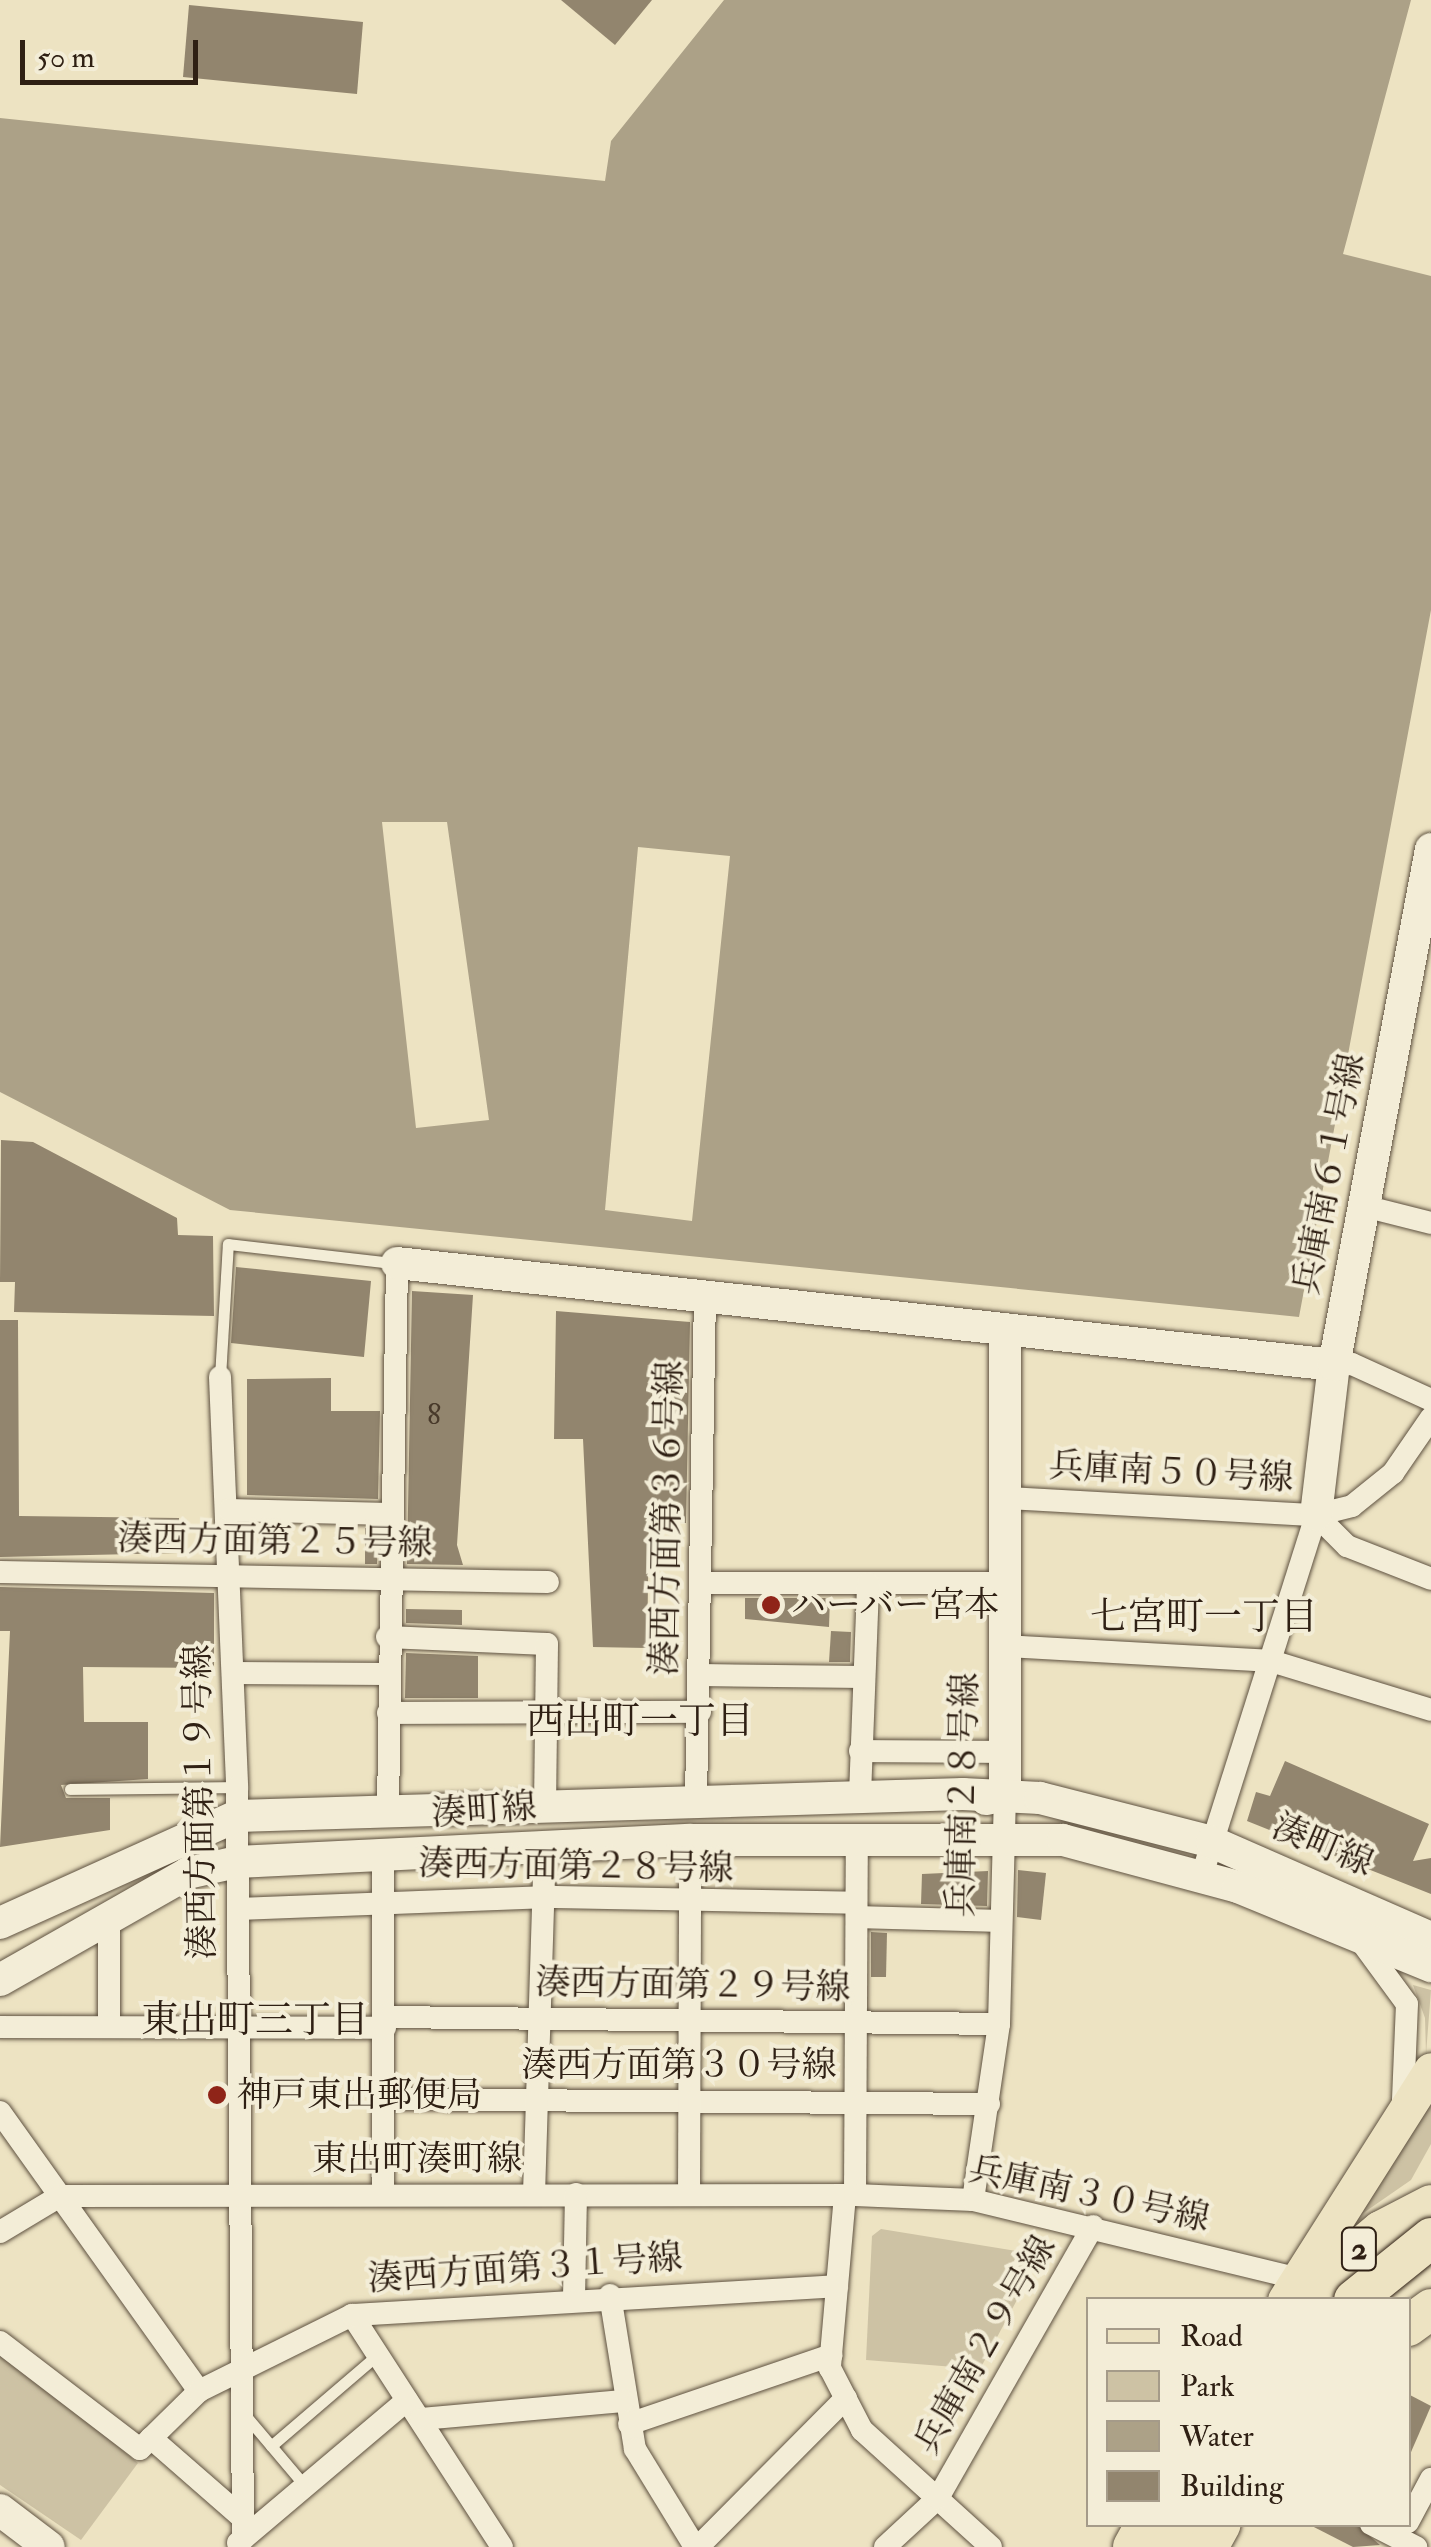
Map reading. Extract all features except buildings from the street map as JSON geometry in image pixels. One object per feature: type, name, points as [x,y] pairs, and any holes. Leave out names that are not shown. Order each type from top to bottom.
[{"type":"highway","name":"2","points":[[1298,2290],[1430,2211]]},
{"type":"highway","points":[[1357,2297],[1430,2211]]},
{"type":"main road","points":[[1298,2290],[1400,2115],[1431,2070]]},
{"type":"main road","points":[[1378,2297],[1430,2211]]},
{"type":"street","name":"兵庫南６１号線","points":[[1316,1515],[1334,1365],[1364,1206],[1422,948],[1431,850]]},
{"type":"street","points":[[1364,1206],[1431,1223]]},
{"type":"street","points":[[388,1807],[388,1514],[398,1263],[1352,1364],[1431,1400]]},
{"type":"street","name":"湊西方面第３６号線","points":[[696,1800],[704,1296]]},
{"type":"street","name":"兵庫南２８号線","points":[[973,2200],[999,2024],[1003,1583],[1008,1498],[1005,1329]]},
{"type":"street","name":"湊西方面第１９号線","points":[[220,1376],[232,1574],[237,1801],[236,2194],[243,2538]]},
{"type":"street","points":[[1202,1875],[1316,1515],[1352,1506],[1392,1473],[1431,1418]]},
{"type":"street","name":"兵庫南５０号線","points":[[1008,1498],[1316,1515],[1347,1546],[1431,1579]]},
{"type":"street","points":[[228,1510],[388,1514]]},
{"type":"street","name":"湊西方面第２５号線","points":[[0,1572],[548,1582]]},
{"type":"street","points":[[702,1583],[1003,1583]]},
{"type":"street","points":[[860,1795],[868,1583]]},
{"type":"street","points":[[387,1636],[547,1644],[545,1808]]},
{"type":"street","points":[[1005,1646],[1270,1661],[1431,1710]]},
{"type":"street","points":[[234,1673],[387,1674]]},
{"type":"street","points":[[700,1675],[864,1677]]},
{"type":"street","points":[[388,1712],[700,1712]]},
{"type":"street","points":[[860,1751],[1003,1752]]},
{"type":"street","name":"湊町線","points":[[237,1801],[545,1808],[860,1795],[1004,1795],[1212,1842],[1431,1938]]},
{"type":"street","name":"湊町線","points":[[762,1812],[964,1805],[1004,1795]]},
{"type":"street","name":"湊町線","points":[[0,1923],[237,1801],[964,1816],[1003,1840]]},
{"type":"street","points":[[857,1839],[856,2101],[832,2355],[862,2430],[990,2547]]},
{"type":"street","points":[[689,2194],[690,1840]]},
{"type":"street","name":"湊町線","points":[[0,1980],[109,1923],[188,1873],[236,1862],[383,1858],[690,1840],[1062,1840],[1202,1875],[1431,1966]]},
{"type":"street","points":[[534,2194],[544,1846]]},
{"type":"street","points":[[383,1858],[383,2194]]},
{"type":"street","name":"湊西方面第２８号線","points":[[238,1909],[543,1898],[692,1900],[1002,1921]]},
{"type":"street","points":[[108,2026],[109,1923]]},
{"type":"street","points":[[1357,1937],[1407,2004],[1412,2034],[1400,2115]]},
{"type":"street","name":"湊西方面第２９号線","points":[[0,2027],[386,2023],[538,2017],[999,2024]]},
{"type":"street","name":"湊西方面第３０号線","points":[[382,2099],[989,2104]]},
{"type":"street","points":[[0,2112],[199,2391]]},
{"type":"street","points":[[574,2298],[576,2194]]},
{"type":"street","name":"東出町湊町線","points":[[60,2196],[850,2195]]},
{"type":"street","name":"兵庫南３０号線","points":[[850,2195],[973,2200],[1092,2226],[1298,2290]]},
{"type":"street","points":[[0,2232],[60,2196]]},
{"type":"street","name":"兵庫南２９号線","points":[[885,2547],[938,2498],[1092,2226]]},
{"type":"street","name":"湊西方面第３１号線","points":[[146,2444],[199,2391],[241,2365],[352,2315],[610,2295],[837,2286]]},
{"type":"street","points":[[610,2295],[626,2413],[696,2547],[846,2398]]},
{"type":"street","points":[[352,2315],[375,2357],[502,2547]]},
{"type":"street","points":[[0,2342],[146,2444],[243,2538],[305,2486],[414,2410],[626,2413],[832,2355]]},
{"type":"street","points":[[1380,2527],[1409,2537],[1431,2479]]},
{"type":"street","points":[[0,2510],[49,2547]]},
{"type":"lane","name":"湊西方面第１９号線","points":[[220,1376],[228,1244],[398,1263]]},
{"type":"lane","points":[[70,1790],[237,1801]]},
{"type":"lane","points":[[271,2446],[375,2357]]},
{"type":"lane","points":[[242,2412],[305,2486]]},
{"type":"green space","points":[[1413,1985],[1431,1990],[1426,2054],[1425,2018]]},
{"type":"green space","points":[[1431,2095],[1431,2144],[1411,2180],[1359,2216]]},
{"type":"green space","points":[[881,2229],[1041,2255],[980,2369],[866,2360],[872,2236]]},
{"type":"green space","points":[[0,2350],[138,2463],[81,2540],[0,2485]]},
{"type":"water","points":[[724,0],[1411,0],[1343,254],[1431,276],[1431,610],[1299,1317],[230,1210],[0,1092],[0,118],[605,181],[611,141]],"holes":[[[382,822],[447,822],[489,1120],[416,1128]],[[638,847],[730,856],[692,1221],[605,1210]]]},
{"type":"place","name":"ハーバー宮本","points":[[771,1605]]},
{"type":"place","name":"神戸東出郵便局","points":[[217,2095]]},
{"type":"district","name":"七宮町一丁目","points":[[1204,1618]]},
{"type":"district","name":"西出町一丁目","points":[[640,1722]]},
{"type":"district","name":"東出町三丁目","points":[[255,2021]]}]
